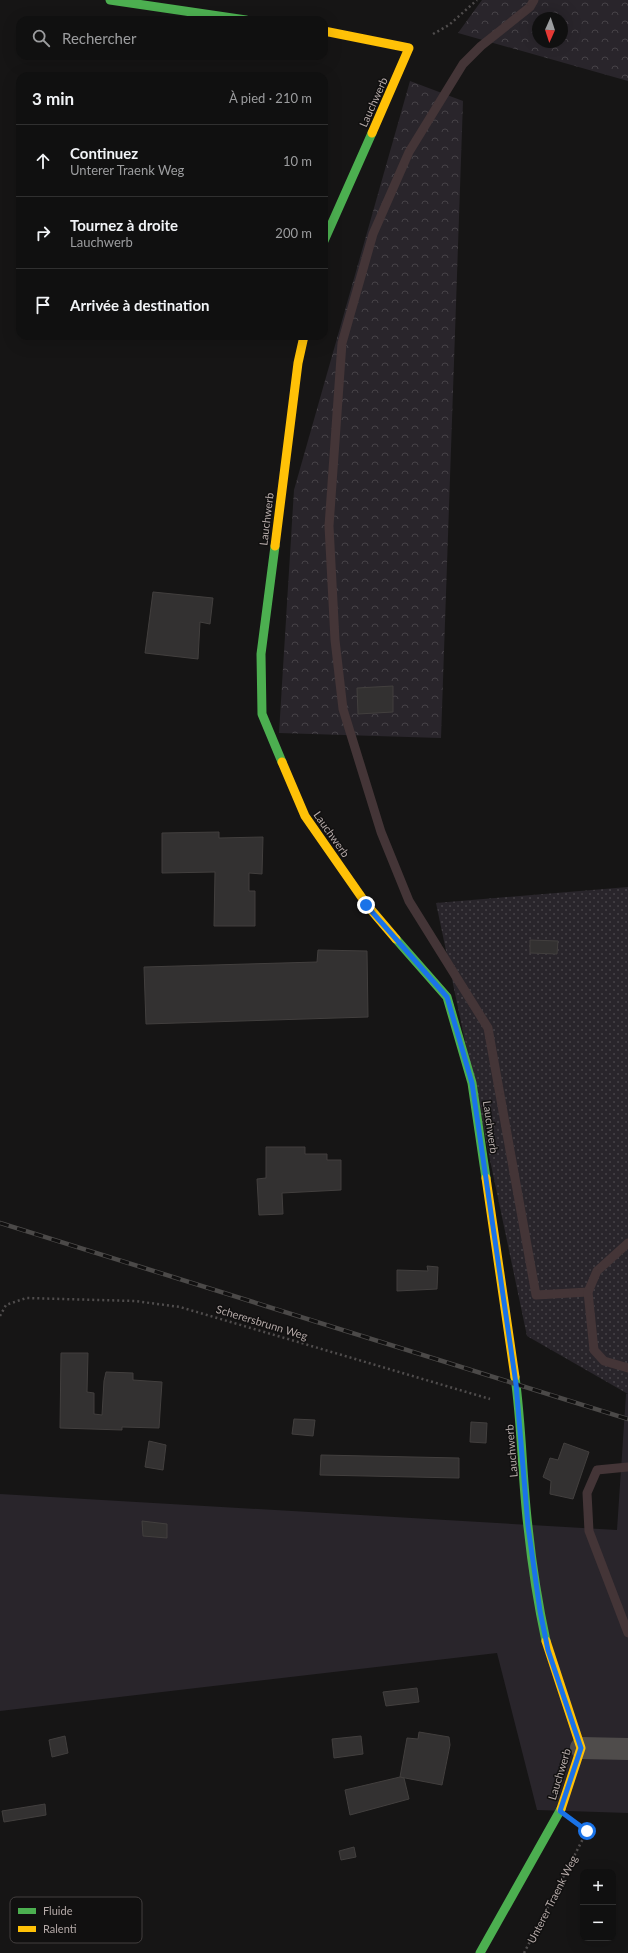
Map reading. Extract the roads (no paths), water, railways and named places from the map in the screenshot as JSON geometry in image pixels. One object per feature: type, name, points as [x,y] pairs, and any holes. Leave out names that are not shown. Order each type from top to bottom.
[{"type":"street","points":[[110,0],[219,16]]},
{"type":"street","name":"Lauchwerb","points":[[328,32],[409,48],[328,232]]},
{"type":"street","name":"Lauchwerb","points":[[303,340],[298,363],[261,654],[262,714],[305,816],[366,905],[447,997],[472,1083],[519,1407],[528,1526],[540,1611],[548,1650],[581,1748],[560,1811],[480,1953]]},
{"type":"street","points":[[581,1748],[628,1749]]},
{"type":"waterway","points":[[534,0],[530,7],[481,46],[463,64],[409,152],[373,234],[342,343],[329,526],[335,640],[343,709],[381,832],[409,901],[488,1028],[536,1295],[588,1292]]},
{"type":"waterway","points":[[628,1243],[597,1271],[588,1292],[594,1350],[604,1361],[628,1368]]},
{"type":"waterway","points":[[628,1467],[597,1470],[587,1493],[589,1531],[628,1633]]},
{"type":"railway","points":[[0,1223],[628,1419]]}]
